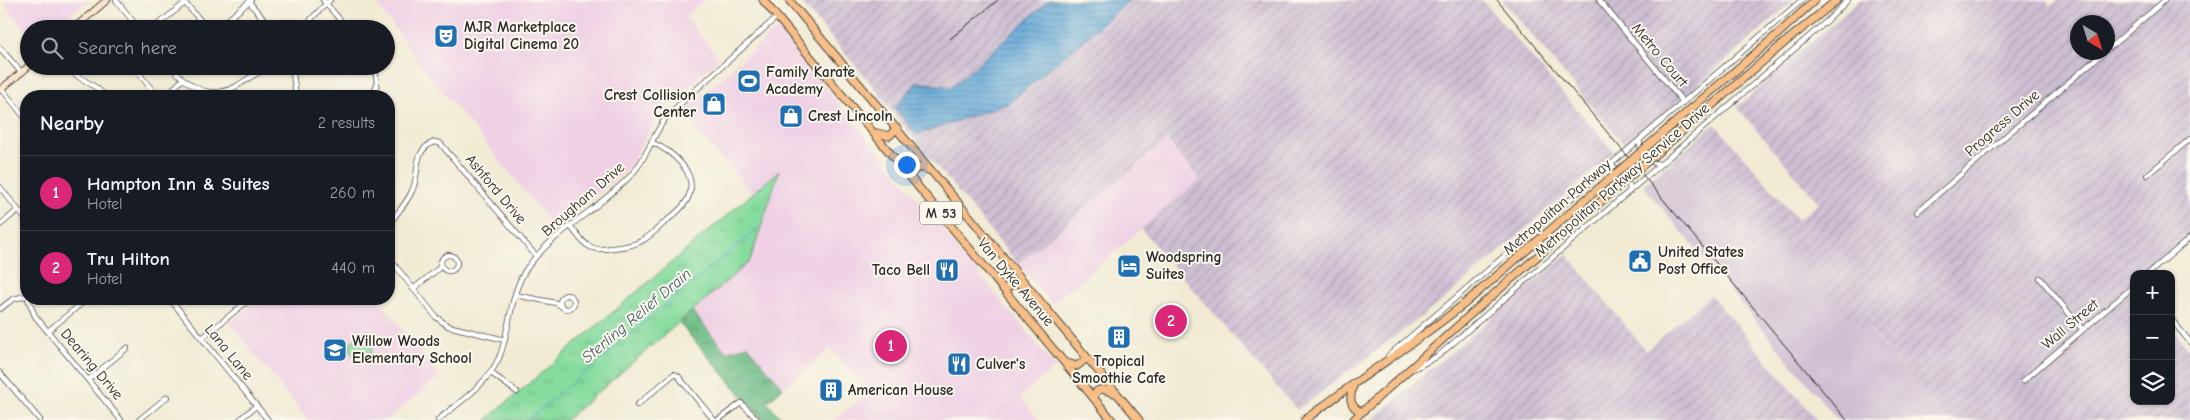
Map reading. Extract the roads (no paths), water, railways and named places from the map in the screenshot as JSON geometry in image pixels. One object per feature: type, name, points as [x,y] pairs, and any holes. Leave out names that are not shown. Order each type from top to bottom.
[{"type":"main road","points":[[84,20],[107,0]]},
{"type":"main road","name":"Van Dyke Avenue","points":[[763,0],[1112,420]]},
{"type":"main road","name":"Van Dyke Avenue","points":[[789,0],[1139,420]]},
{"type":"main road","name":"Metropolitan Parkway","points":[[1306,420],[1354,382],[1427,334],[1464,304],[1815,0]]},
{"type":"main road","name":"Metropolitan Parkway","points":[[1353,420],[1472,313],[1784,43],[1837,0]]},
{"type":"main road","points":[[1,89],[20,73]]},
{"type":"main road","points":[[874,132],[882,136],[889,136],[897,128]]},
{"type":"main road","points":[[910,175],[919,167],[933,172]]},
{"type":"main road","points":[[1004,289],[1016,283],[1029,288]]},
{"type":"main road","points":[[1064,362],[1077,366],[1087,358]]},
{"type":"main road","points":[[1354,382],[1350,401],[1354,408],[1362,412]]},
{"type":"main road","points":[[1093,397],[1097,391],[1102,389],[1119,396]]},
{"type":"street","points":[[116,0],[133,20]]},
{"type":"street","name":"Metro Court","points":[[1599,0],[1683,102]]},
{"type":"street","name":"Metropolitan Parkway Service Drive","points":[[1374,369],[1802,0]]},
{"type":"street","name":"Metropolitan Parkway Service Drive","points":[[1407,372],[1438,356],[1827,21],[1848,0]]},
{"type":"street","points":[[2115,43],[2165,0]]},
{"type":"street","points":[[228,20],[250,1],[265,20]]},
{"type":"street","points":[[310,20],[327,1],[341,20]]},
{"type":"street","points":[[163,20],[185,3],[200,20]]},
{"type":"street","name":"Brougham Drive","points":[[438,420],[481,384],[498,360],[505,340],[515,295],[523,274],[536,256],[633,173],[645,156],[659,126],[670,113],[777,17]]},
{"type":"street","points":[[0,48],[20,71]]},
{"type":"street","name":"Progress Drive","points":[[1917,212],[2095,60]]},
{"type":"street","points":[[74,75],[95,85],[100,90]]},
{"type":"street","points":[[140,75],[152,90]]},
{"type":"street","points":[[178,75],[182,80],[200,90]]},
{"type":"street","points":[[225,90],[255,75]]},
{"type":"street","points":[[293,75],[295,90]]},
{"type":"street","points":[[375,90],[377,84],[376,75]]},
{"type":"street","points":[[172,90],[182,80]]},
{"type":"street","points":[[1,89],[20,112]]},
{"type":"street","points":[[2147,175],[2190,139]]},
{"type":"street","points":[[1640,140],[1640,148],[1652,162],[1660,164]]},
{"type":"street","name":"Ashford Drive","points":[[395,215],[414,188],[420,155],[428,145],[434,142],[440,143],[536,256]]},
{"type":"street","points":[[571,227],[582,240],[593,248],[628,247],[646,240],[680,209],[687,200],[690,190],[690,181],[686,170],[673,155],[651,142]]},
{"type":"street","points":[[1610,166],[1617,168],[1628,182],[1630,191]]},
{"type":"street","points":[[0,187],[20,212]]},
{"type":"street","points":[[0,225],[18,210]]},
{"type":"street","points":[[2153,270],[2190,238]]},
{"type":"street","points":[[413,289],[438,269],[443,258],[450,255],[457,261],[457,267],[453,270],[438,269]]},
{"type":"street","points":[[442,262],[444,268]]},
{"type":"street","points":[[395,266],[444,324],[505,340]]},
{"type":"street","points":[[2040,278],[2082,329]]},
{"type":"street","name":"Wall Street","points":[[2023,381],[2130,289]]},
{"type":"street","points":[[515,295],[556,303],[570,308],[574,301],[570,296],[556,303]]},
{"type":"street","points":[[0,309],[13,299],[20,298]]},
{"type":"street","points":[[562,299],[563,307]]},
{"type":"street","name":"Dearing Drive","points":[[30,305],[32,312],[122,420]]},
{"type":"street","points":[[48,331],[80,305]]},
{"type":"street","name":"Lana Lane","points":[[175,305],[268,420]]},
{"type":"street","points":[[202,338],[243,305]]},
{"type":"street","points":[[2175,324],[2190,342]]},
{"type":"street","points":[[88,380],[127,348]]},
{"type":"street","points":[[0,373],[40,420]]},
{"type":"street","points":[[490,373],[517,392]]},
{"type":"street","points":[[636,405],[674,374],[714,420]]},
{"type":"street","points":[[139,420],[167,397]]},
{"type":"street","points":[[718,420],[741,403],[758,420]]},
{"type":"street","points":[[239,420],[256,406]]},
{"type":"water","points":[[1049,0],[1130,0],[1009,103],[917,135],[895,108],[917,82],[952,87]]},
{"type":"waterway","name":"Sterling Relief Drain","points":[[528,420],[758,228]]},
{"type":"railway","points":[[950,39],[998,0]]},
{"type":"railway","points":[[1497,0],[1847,420]]},
{"type":"place","name":"MJR Marketplace Digital Cinema 20","points":[[446,36]]},
{"type":"place","name":"Family Karate Academy","points":[[749,81]]},
{"type":"place","name":"Crest Collision Center","points":[[714,104]]},
{"type":"place","name":"Crest Lincoln","points":[[791,116]]},
{"type":"place","name":"United States Post Office","points":[[1640,261]]},
{"type":"place","name":"Woodspring Suites","points":[[1129,266]]},
{"type":"place","name":"Taco Bell","points":[[947,270]]},
{"type":"place","name":"Tru Hilton","points":[[1171,321]]},
{"type":"place","name":"Tropical Smoothie Cafe","points":[[1119,337]]},
{"type":"place","name":"Hampton Inn & Suites","points":[[891,346]]},
{"type":"place","name":"Willow Woods Elementary School","points":[[335,350]]},
{"type":"place","name":"Culver's","points":[[959,364]]},
{"type":"place","name":"American House","points":[[831,390]]}]
